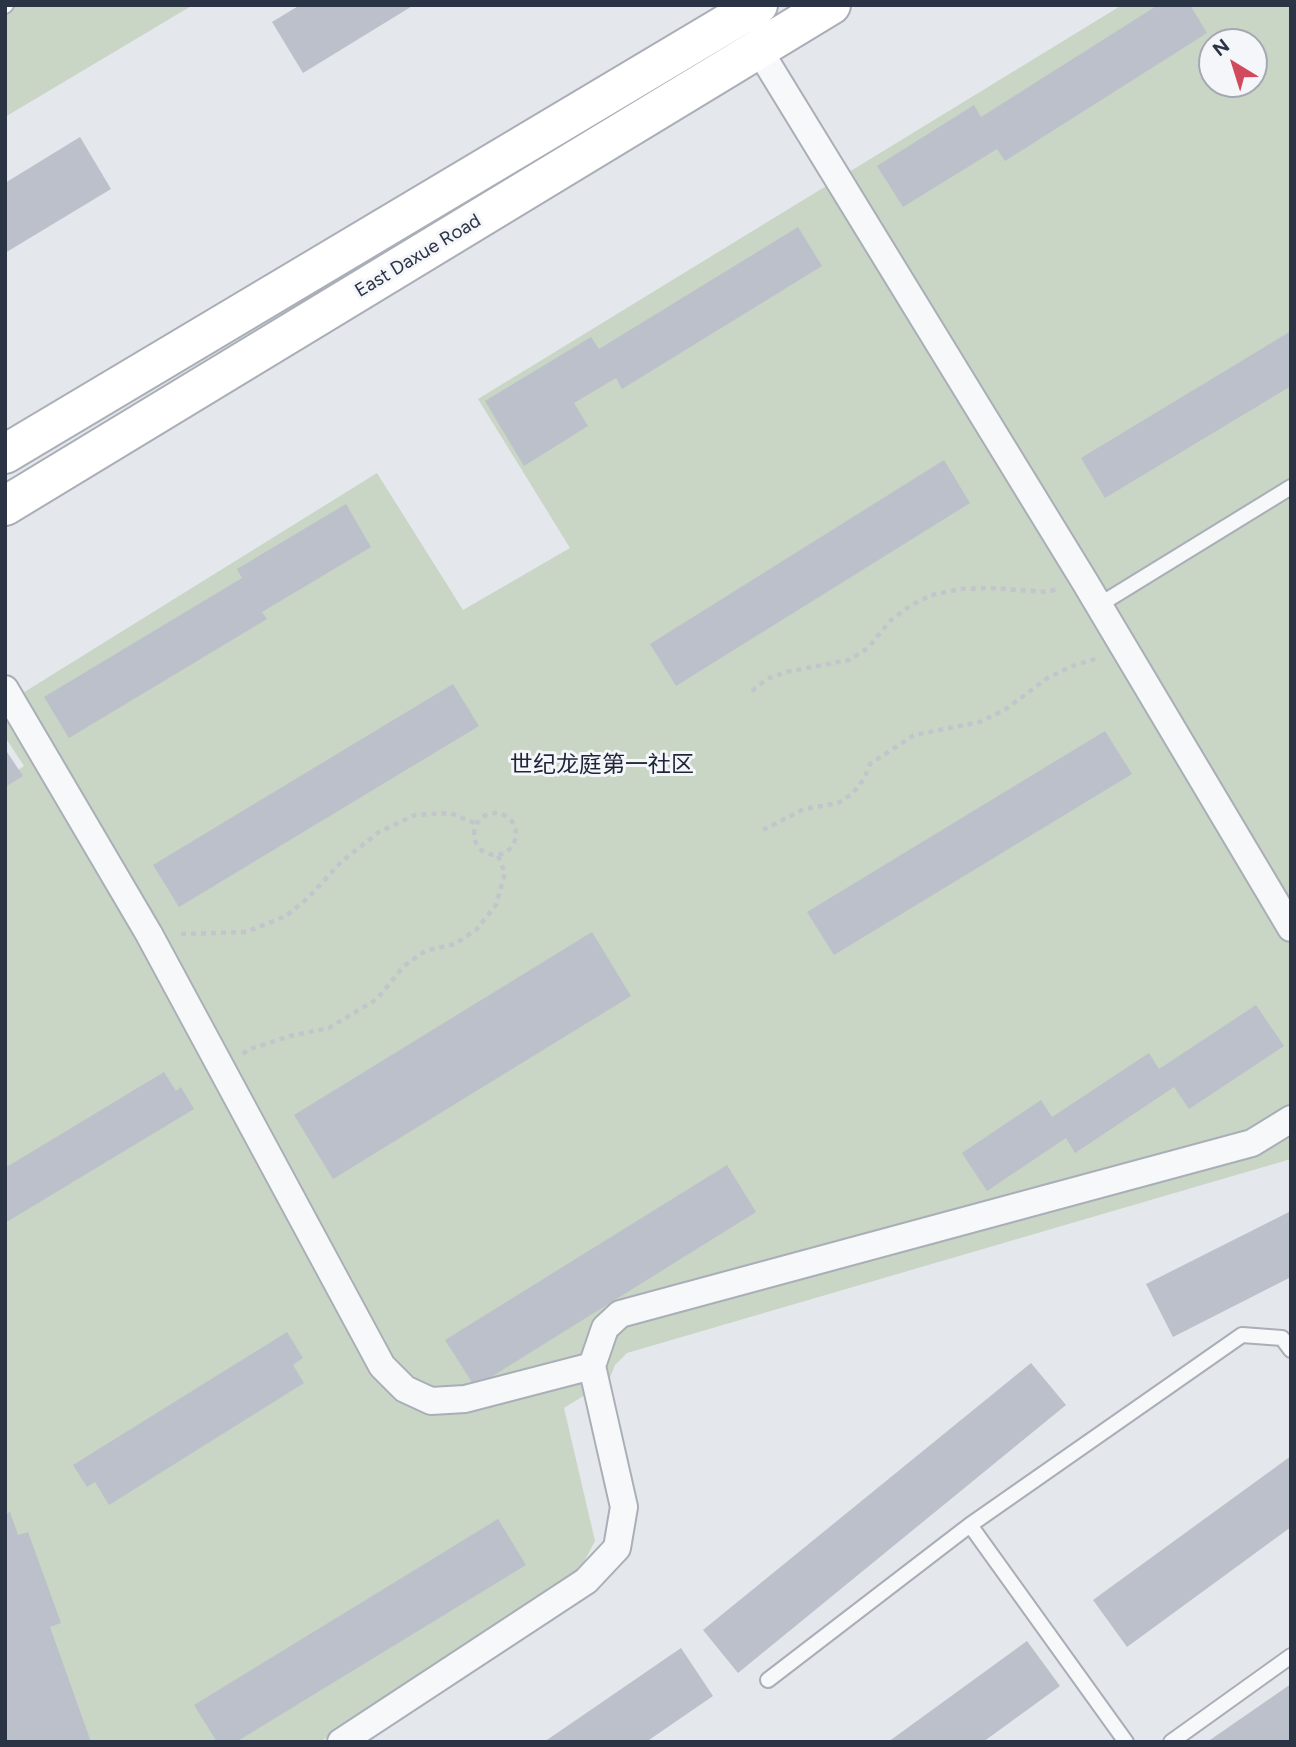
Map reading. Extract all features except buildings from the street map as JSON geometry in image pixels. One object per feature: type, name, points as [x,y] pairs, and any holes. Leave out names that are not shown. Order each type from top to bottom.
[{"type":"main road","points":[[5,454],[758,5]]},
{"type":"main road","name":"East Daxue Road","points":[[5,506],[831,5]]},
{"type":"street","points":[[759,50],[1099,605],[1291,928]]},
{"type":"street","points":[[5,689],[149,934],[382,1366],[405,1390],[431,1401],[464,1399],[592,1366]]},
{"type":"street","points":[[341,1742],[586,1581],[617,1548],[624,1507],[592,1366],[605,1328],[620,1314],[1252,1143],[1291,1119]]},
{"type":"lane","points":[[1099,605],[1291,487]]},
{"type":"lane","points":[[768,1680],[970,1525],[1242,1335],[1282,1338],[1291,1350]]},
{"type":"lane","points":[[970,1525],[1126,1742]]},
{"type":"lane","points":[[1171,1742],[1291,1656]]},
{"type":"path","points":[[752,691],[767,679],[786,672],[849,660],[868,648],[890,621],[931,595],[961,589],[990,588],[1048,592],[1085,582]]},
{"type":"path","points":[[763,830],[804,809],[838,803],[852,794],[864,779],[870,764],[914,735],[980,722],[1006,709],[1046,680],[1070,667],[1125,649]]},
{"type":"path","points":[[149,934],[246,932],[286,916],[309,897],[341,862],[379,832],[391,826],[415,815],[450,813],[477,824]]},
{"type":"path","points":[[494,813],[508,817],[515,829],[514,842],[498,855],[486,852],[476,843],[474,837],[477,824],[482,818],[494,813]]},
{"type":"path","points":[[224,1074],[247,1050],[290,1035],[329,1028],[377,999],[404,966],[425,951],[455,944],[476,930],[496,905],[505,873],[498,855]]},
{"type":"green space","points":[[5,5],[193,5],[5,117]]},
{"type":"green space","points":[[1122,5],[1291,5],[1291,1159],[627,1353],[615,1365],[609,1380],[564,1408],[595,1541],[575,1579],[320,1742],[64,1742],[5,1560],[5,778],[24,766],[5,737],[5,704],[377,473],[463,610],[570,548],[478,399]]},
{"type":"district","name":"世纪龙庭第一社区","points":[[602,765]]}]
